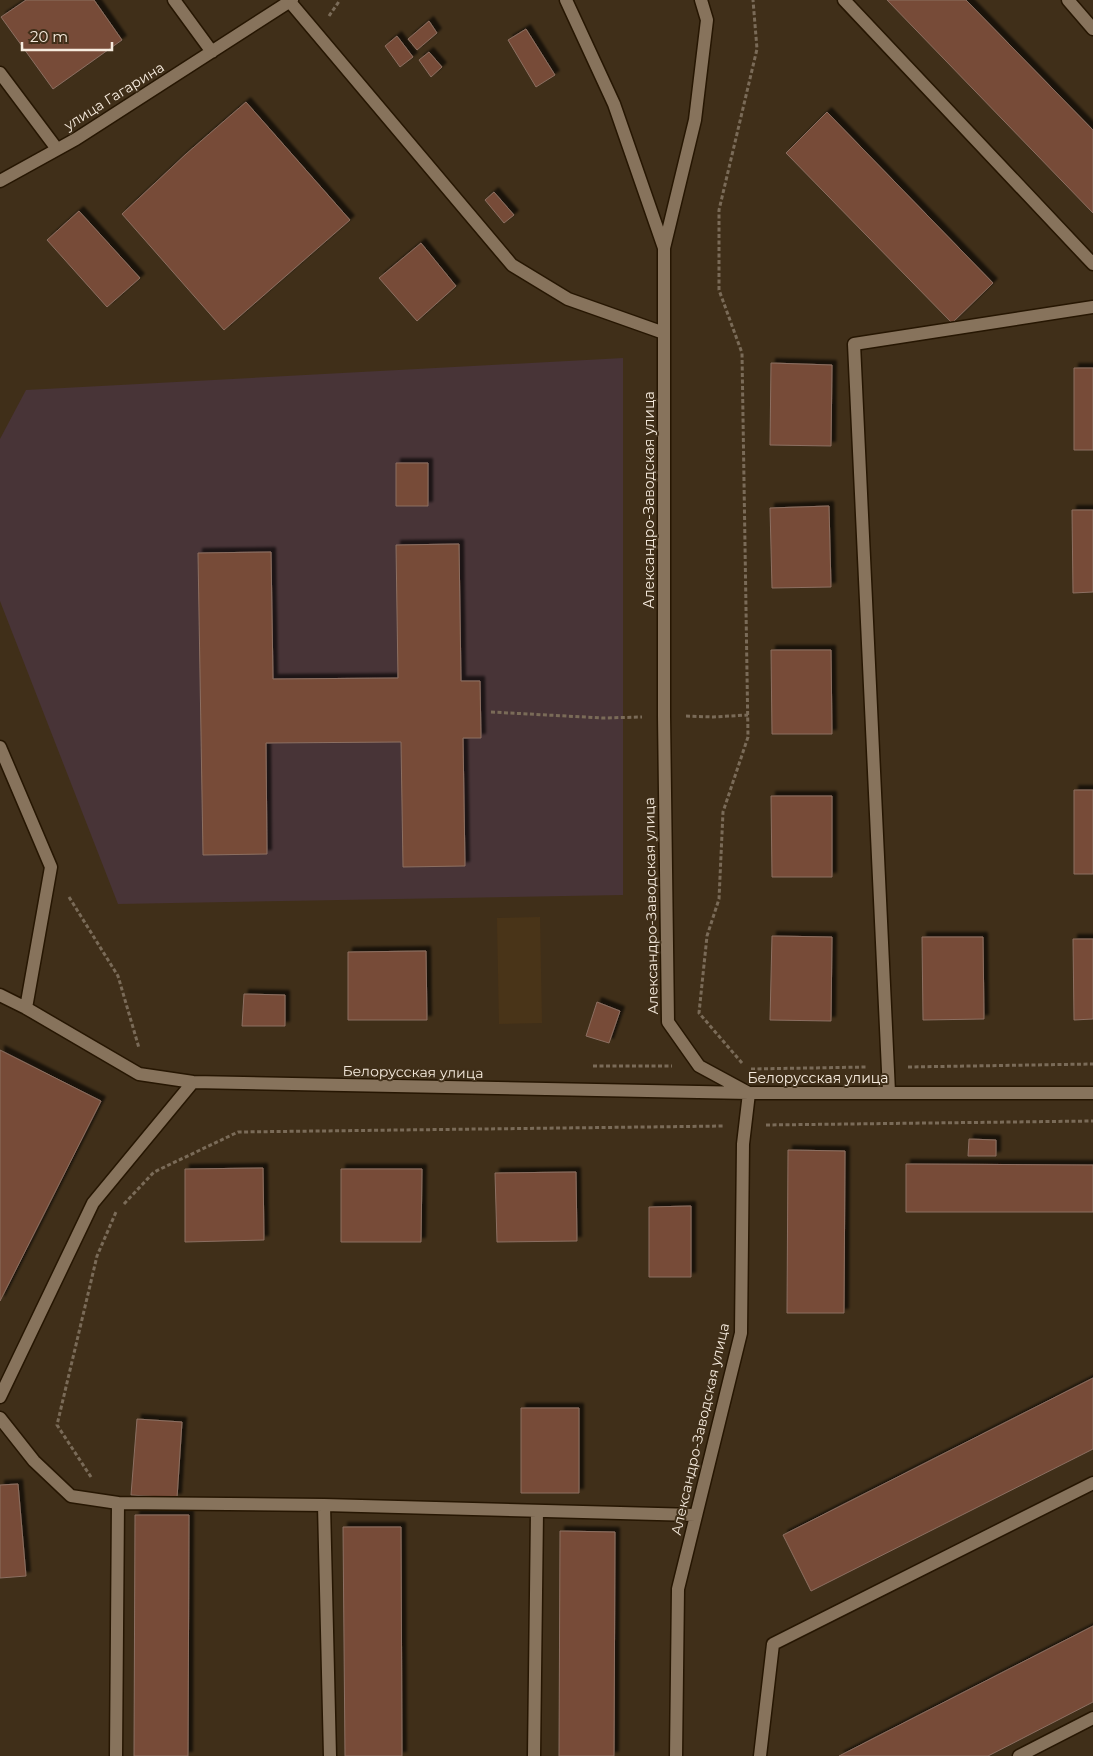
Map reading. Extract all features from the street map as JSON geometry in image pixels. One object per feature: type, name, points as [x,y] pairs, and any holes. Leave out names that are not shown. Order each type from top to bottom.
[{"type":"street","points":[[174,0],[212,52]]},
{"type":"street","name":"Александро-Заводская улица","points":[[566,0],[614,104],[664,248]]},
{"type":"street","name":"Александро-Заводская улица","points":[[676,1756],[678,1589],[741,1333],[743,1144],[749,1093],[699,1066],[668,1022],[664,716],[664,248],[695,120],[707,20],[701,0]]},
{"type":"street","points":[[844,0],[1093,264]]},
{"type":"street","points":[[1068,0],[1093,29]]},
{"type":"street","points":[[291,1],[512,265],[568,299],[664,333]]},
{"type":"street","name":"улица Гагарина","points":[[0,181],[76,139],[291,1]]},
{"type":"street","points":[[0,73],[57,149]]},
{"type":"street","points":[[889,1092],[854,344],[1093,307]]},
{"type":"street","points":[[0,746],[51,867],[26,1008]]},
{"type":"street","name":"Белорусская улица","points":[[0,995],[26,1008],[139,1074],[193,1082],[749,1093],[1093,1093]]},
{"type":"street","points":[[0,1397],[93,1203],[193,1082]]},
{"type":"street","points":[[0,1418],[34,1461],[71,1496],[101,1501],[118,1503],[324,1505],[695,1516]]},
{"type":"street","points":[[760,1756],[773,1644],[1093,1483]]},
{"type":"street","points":[[116,1756],[118,1503]]},
{"type":"street","points":[[324,1505],[330,1756]]},
{"type":"street","points":[[534,1756],[536,1512]]},
{"type":"street","points":[[1019,1756],[1093,1718]]},
{"type":"path","points":[[329,17],[340,0]]},
{"type":"path","points":[[753,0],[757,49],[719,210],[719,290],[742,353],[748,737],[723,812],[719,899],[706,936],[699,1013],[747,1069],[1093,1064]]},
{"type":"path","points":[[491,712],[603,718],[748,715]]},
{"type":"path","points":[[51,867],[118,976],[140,1049]]},
{"type":"path","points":[[590,1066],[699,1066]]},
{"type":"path","points":[[123,1204],[154,1172],[238,1132],[1093,1121]]},
{"type":"path","points":[[101,1501],[99,1489],[57,1425],[97,1256],[116,1211]]},
{"type":"shaded area","points":[[623,358],[623,895],[118,904],[0,601],[0,439],[26,390]]},
{"type":"shaded area","points":[[540,917],[542,1023],[499,1024],[497,918]]},
{"type":"building","points":[[26,0],[94,0],[122,40],[53,89],[1,17]]},
{"type":"building","points":[[887,0],[966,0],[1093,130],[1093,213]]},
{"type":"building","points":[[429,21],[437,33],[417,50],[408,39]]},
{"type":"building","points":[[526,29],[555,75],[536,87],[508,40]]},
{"type":"building","points":[[397,36],[413,57],[400,67],[385,46]]},
{"type":"building","points":[[429,52],[442,67],[431,77],[419,60]]},
{"type":"building","points":[[246,102],[350,220],[224,330],[122,214],[186,154]]},
{"type":"building","points":[[827,112],[993,283],[952,323],[786,153]]},
{"type":"building","points":[[494,192],[514,215],[504,223],[485,200]]},
{"type":"building","points":[[79,211],[140,278],[107,307],[47,240]]},
{"type":"building","points":[[421,243],[456,286],[417,321],[379,278]]},
{"type":"building","points":[[771,363],[832,365],[831,446],[770,445]]},
{"type":"building","points":[[1074,368],[1093,368],[1093,450],[1074,450]]},
{"type":"building","points":[[396,463],[428,463],[428,506],[396,506]]},
{"type":"building","points":[[829,506],[831,587],[772,588],[770,508]]},
{"type":"building","points":[[1072,510],[1093,510],[1093,592],[1073,593]]},
{"type":"building","points":[[459,544],[461,681],[480,681],[481,738],[463,738],[465,866],[403,867],[401,742],[266,743],[267,854],[203,855],[198,553],[271,552],[273,679],[398,678],[396,545]]},
{"type":"building","points":[[771,650],[831,650],[832,734],[772,734]]},
{"type":"building","points":[[1074,790],[1093,790],[1093,874],[1074,874]]},
{"type":"building","points":[[771,796],[832,796],[832,877],[772,877]]},
{"type":"building","points":[[772,936],[832,937],[831,1021],[770,1020]]},
{"type":"building","points":[[922,937],[983,937],[984,1019],[923,1020]]},
{"type":"building","points":[[1073,939],[1093,939],[1093,1019],[1074,1020]]},
{"type":"building","points":[[426,951],[427,1020],[348,1020],[348,952]]},
{"type":"building","points":[[244,994],[285,995],[285,1026],[242,1026]]},
{"type":"building","points":[[597,1002],[620,1011],[609,1043],[586,1036]]},
{"type":"building","points":[[0,1050],[101,1101],[0,1301]]},
{"type":"building","points":[[969,1139],[996,1140],[996,1156],[968,1156]]},
{"type":"building","points":[[788,1150],[845,1151],[844,1313],[787,1313]]},
{"type":"building","points":[[906,1164],[1093,1165],[1093,1212],[906,1212]]},
{"type":"building","points":[[263,1168],[264,1240],[185,1242],[185,1169]]},
{"type":"building","points":[[341,1169],[422,1169],[421,1242],[341,1242]]},
{"type":"building","points":[[576,1172],[577,1241],[497,1242],[495,1173]]},
{"type":"building","points":[[691,1206],[691,1277],[649,1277],[649,1207]]},
{"type":"building","points":[[1093,1378],[1093,1449],[811,1591],[783,1535]]},
{"type":"building","points":[[521,1408],[579,1408],[579,1493],[521,1493]]},
{"type":"building","points":[[137,1419],[182,1422],[177,1498],[131,1495]]},
{"type":"building","points":[[18,1484],[26,1576],[0,1578],[0,1485]]},
{"type":"building","points":[[135,1515],[189,1515],[188,1756],[134,1756]]},
{"type":"building","points":[[343,1527],[401,1527],[402,1756],[345,1756]]},
{"type":"building","points":[[560,1531],[615,1532],[614,1756],[559,1756]]},
{"type":"building","points":[[1093,1626],[1093,1702],[988,1756],[839,1756]]}]
